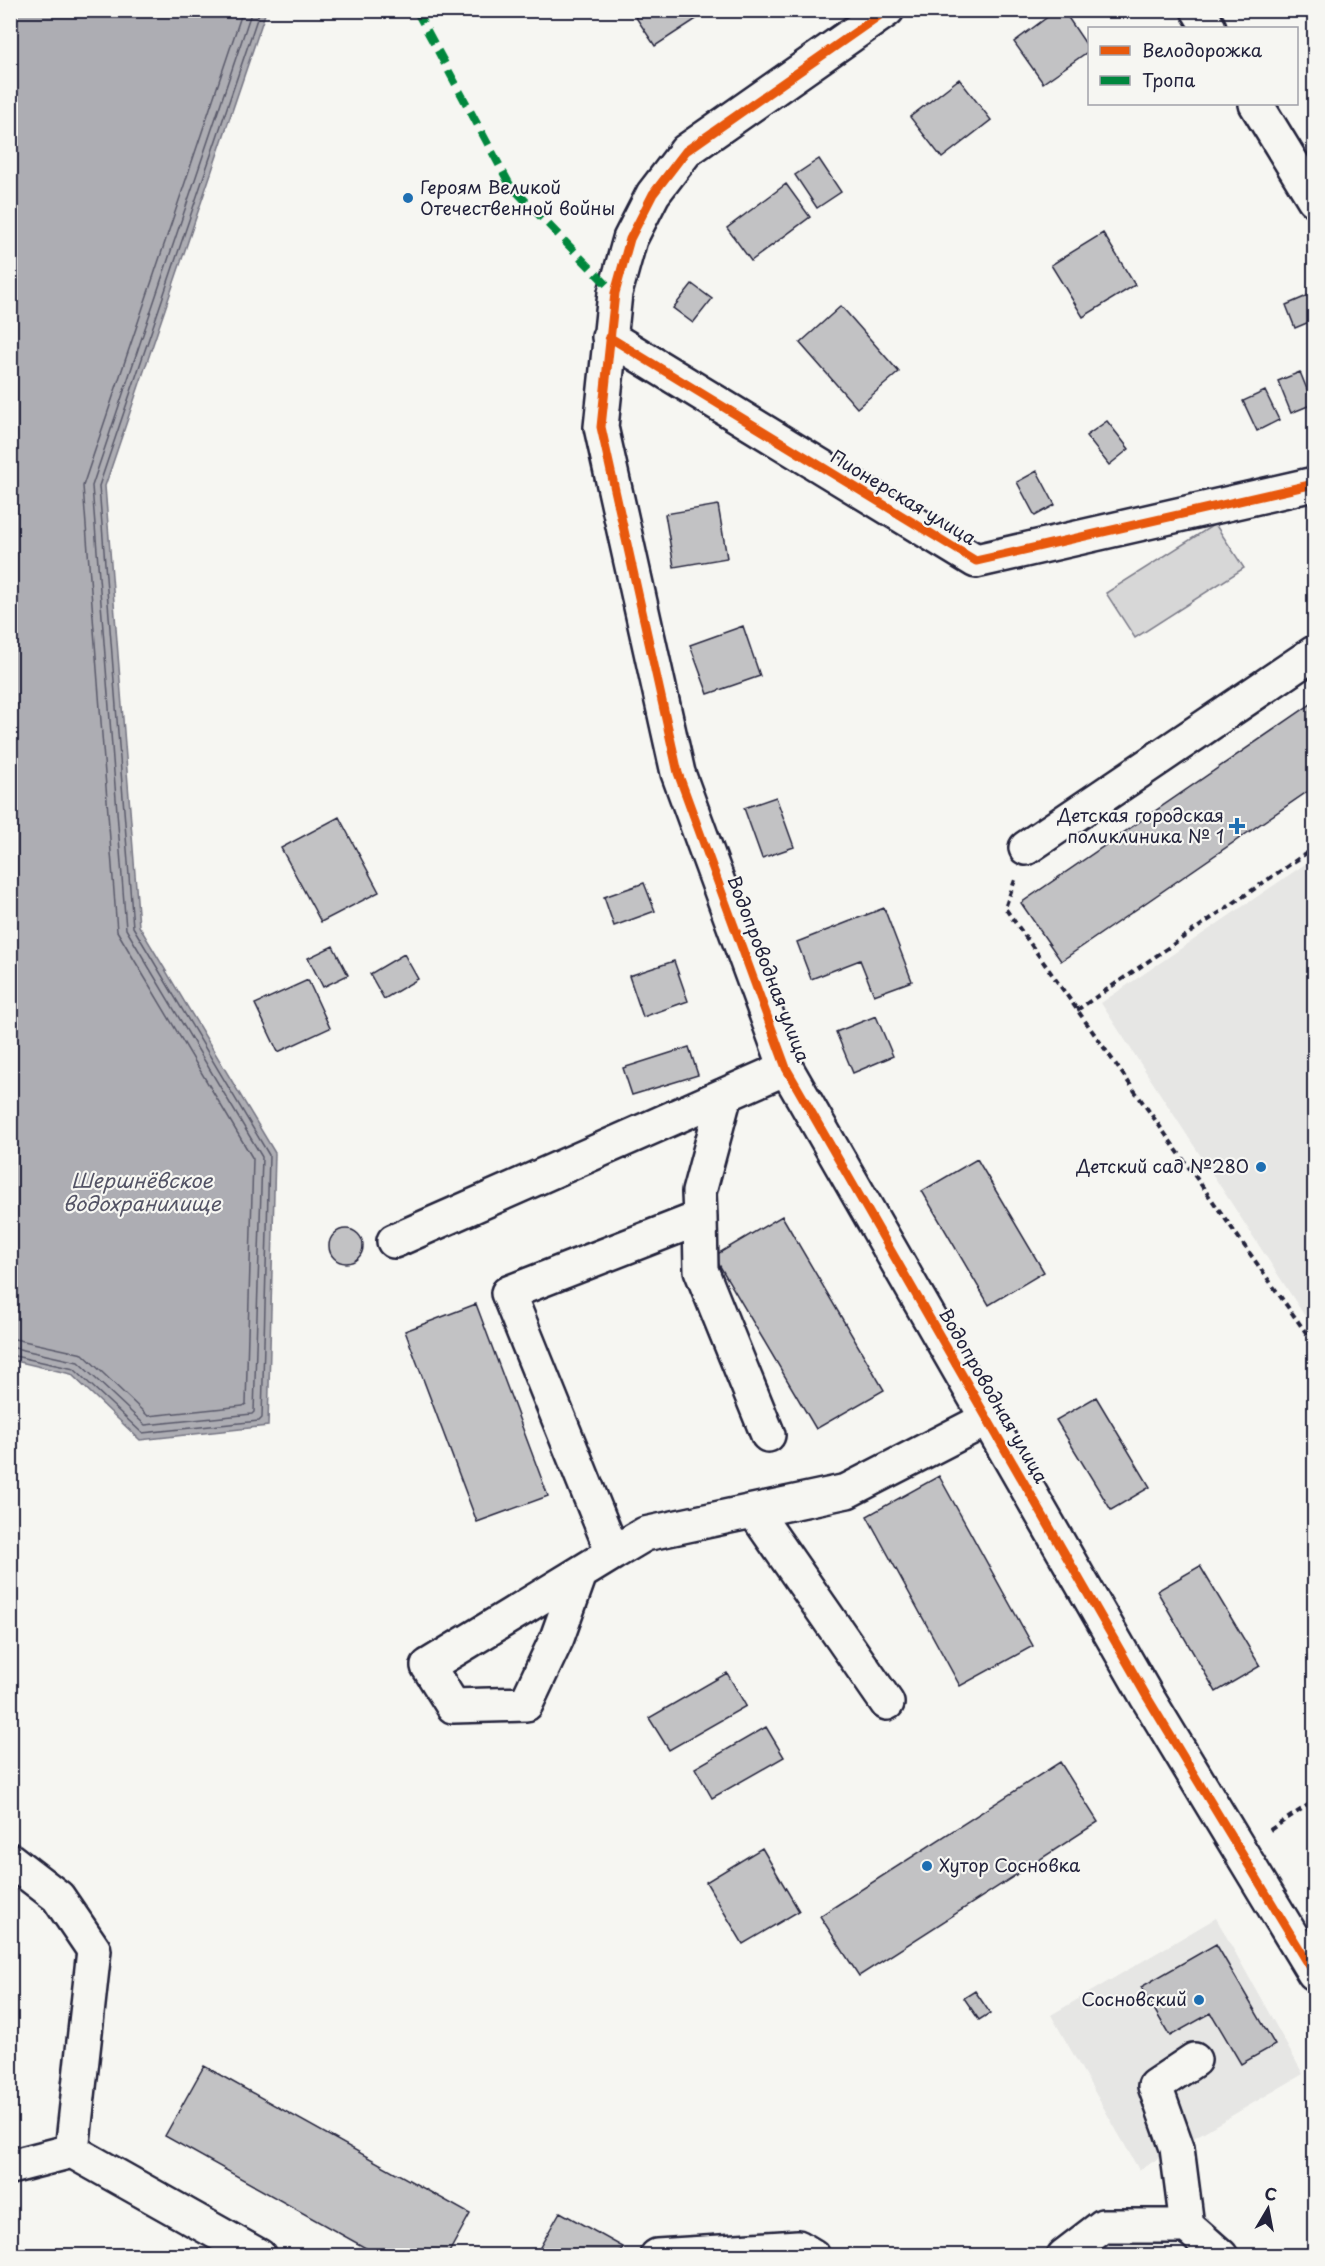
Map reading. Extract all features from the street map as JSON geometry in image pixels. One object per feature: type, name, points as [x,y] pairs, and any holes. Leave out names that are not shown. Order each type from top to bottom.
[{"type":"street","name":"Водопроводная улица","points":[[887,10],[686,151],[653,194],[630,239],[615,293],[601,427],[678,773],[786,1068],[1141,1687],[1314,1973]]},
{"type":"street","points":[[1198,10],[1208,27]]},
{"type":"street","points":[[1257,105],[1314,199]]},
{"type":"street","name":"Пионерская улица","points":[[609,337],[976,561],[1314,484]]},
{"type":"street","points":[[1026,849],[1314,653]]},
{"type":"street","points":[[394,1241],[786,1068]]},
{"type":"street","points":[[725,1095],[699,1192],[701,1270],[768,1435]]},
{"type":"street","points":[[614,1553],[508,1293],[700,1218]]},
{"type":"street","points":[[580,1574],[557,1638],[526,1704],[453,1706],[428,1666],[645,1534],[848,1491],[987,1419]]},
{"type":"street","points":[[754,1511],[887,1703]]},
{"type":"street","points":[[10,1860],[58,1897],[94,1950],[72,2151]]},
{"type":"street","points":[[1186,2226],[1178,2148],[1155,2086],[1194,2060]]},
{"type":"street","points":[[11,2166],[72,2151],[259,2256]]},
{"type":"street","points":[[1064,2256],[1103,2226],[1186,2226],[1221,2256]]},
{"type":"street","points":[[657,2256],[798,2247],[813,2256]]},
{"type":"path","points":[[1077,1010],[1314,848]]},
{"type":"path","points":[[1026,849],[1005,908],[1314,1344]]},
{"type":"path","points":[[1240,1850],[1314,1801]]},
{"type":"shaded area","points":[[1215,524],[1244,568],[1135,638],[1106,593]]},
{"type":"shaded area","name":"Детский сад №280","points":[[1314,858],[1314,1330],[1101,1003]]},
{"type":"shaded area","points":[[1216,1918],[1303,2074],[1139,2170],[1051,2015]]},
{"type":"water","name":"Шершнёвское водохранилище","points":[[11,10],[266,11],[105,486],[139,926],[275,1153],[268,1426],[140,1440],[71,1374],[11,1360]]},
{"type":"building","points":[[631,10],[701,10],[704,14],[655,46]]},
{"type":"building","points":[[1057,10],[1063,10],[1088,47],[1088,51],[1043,83],[1014,42]]},
{"type":"building","points":[[959,79],[991,120],[942,158],[910,117]]},
{"type":"building","points":[[819,159],[841,192],[817,208],[795,175]]},
{"type":"building","points":[[786,184],[810,217],[751,261],[727,228]]},
{"type":"building","points":[[1103,233],[1135,285],[1083,317],[1051,265]]},
{"type":"building","points":[[692,284],[712,299],[693,323],[673,308]]},
{"type":"building","points":[[1314,293],[1314,320],[1295,328],[1286,305]]},
{"type":"building","points":[[841,306],[899,372],[857,408],[800,343]]},
{"type":"building","points":[[1300,372],[1313,404],[1291,413],[1278,381]]},
{"type":"building","points":[[1265,391],[1279,420],[1257,431],[1243,401]]},
{"type":"building","points":[[1107,421],[1129,449],[1109,465],[1086,436]]},
{"type":"building","points":[[1037,471],[1055,505],[1035,516],[1017,482]]},
{"type":"building","points":[[718,505],[727,558],[674,567],[665,514]]},
{"type":"building","points":[[743,626],[760,676],[708,694],[690,645]]},
{"type":"building","points":[[1314,702],[1314,787],[1061,961],[1021,903]]},
{"type":"building","points":[[776,797],[794,847],[762,858],[744,808]]},
{"type":"building","points":[[339,817],[379,892],[321,922],[281,848]]},
{"type":"building","points":[[644,883],[655,911],[614,926],[604,897]]},
{"type":"building","points":[[884,908],[912,981],[874,995],[860,960],[811,979],[797,942]]},
{"type":"building","points":[[333,946],[348,975],[323,987],[308,958]]},
{"type":"building","points":[[404,954],[418,979],[384,999],[370,974]]},
{"type":"building","points":[[674,961],[688,1001],[643,1017],[629,976]]},
{"type":"building","points":[[308,980],[330,1028],[278,1052],[255,1004]]},
{"type":"building","points":[[876,1016],[893,1056],[853,1073],[836,1032]]},
{"type":"building","points":[[689,1047],[698,1075],[632,1095],[623,1068]]},
{"type":"building","points":[[977,1159],[1044,1272],[989,1305],[922,1191]]},
{"type":"building","points":[[782,1216],[884,1390],[816,1429],[714,1256]]},
{"type":"building","points":[[346,1229],[358,1234],[363,1246],[358,1258],[346,1263],[334,1258],[329,1246],[334,1234]]},
{"type":"building","points":[[476,1304],[548,1496],[477,1522],[405,1331]]},
{"type":"building","points":[[1096,1397],[1150,1487],[1111,1510],[1056,1420]]},
{"type":"building","points":[[939,1476],[1033,1646],[960,1686],[867,1516]]},
{"type":"building","points":[[1200,1566],[1260,1666],[1216,1692],[1157,1591]]},
{"type":"building","points":[[727,1673],[746,1706],[669,1750],[649,1718]]},
{"type":"building","points":[[766,1727],[784,1757],[712,1798],[695,1768]]},
{"type":"building","points":[[1060,1762],[1098,1822],[859,1976],[820,1916]]},
{"type":"building","points":[[762,1848],[799,1911],[743,1944],[706,1882]]},
{"type":"building","name":"Сосновский","points":[[1216,1944],[1275,2045],[1241,2064],[1211,2013],[1170,2036],[1141,1987]]},
{"type":"building","points":[[975,1991],[990,2013],[979,2020],[964,1998]]},
{"type":"building","points":[[204,2066],[470,2214],[447,2256],[380,2256],[165,2136]]},
{"type":"building","points":[[560,2212],[623,2247],[618,2256],[535,2256]]},
{"type":"marked path","points":[[416,10],[510,185],[615,293]]},
{"type":"cycle path","points":[[887,10],[686,151],[653,194],[630,239],[615,293],[601,427],[678,773],[786,1068],[1147,1697],[1314,1973]]},
{"type":"cycle path","points":[[609,337],[976,561],[1314,484]]},
{"type":"place","name":"Героям Великой Отечественной войны","points":[[408,198]]},
{"type":"place","name":"Детская городская поликлиника № 1","points":[[1237,826]]},
{"type":"place","name":"Детский сад №280","points":[[1261,1167]]},
{"type":"place","name":"Хутор Сосновка","points":[[927,1866]]},
{"type":"place","name":"Сосновский","points":[[1199,2000]]}]
